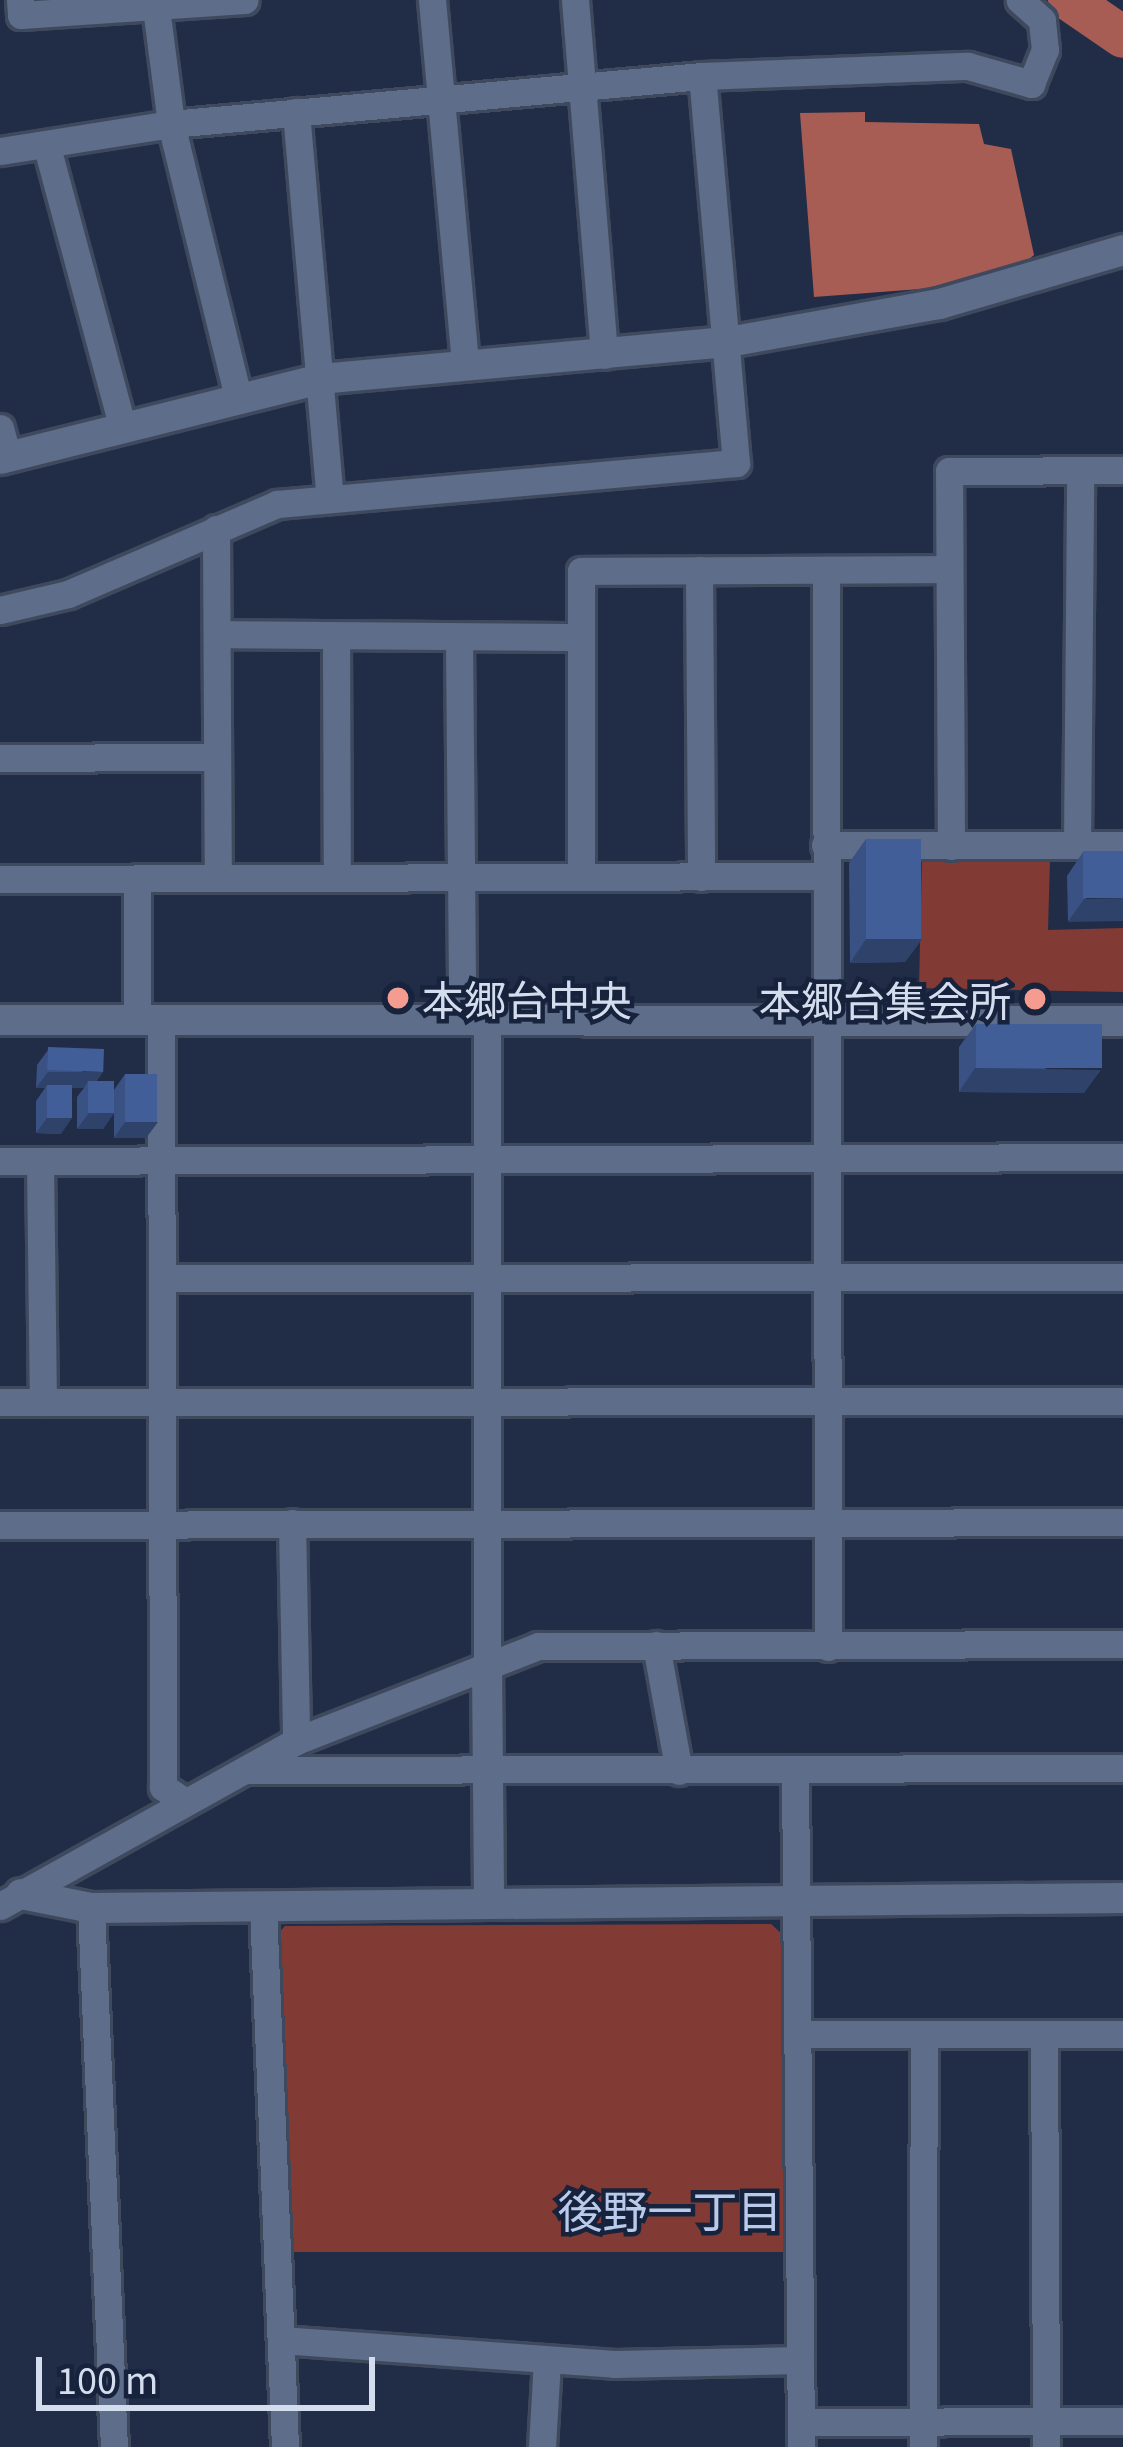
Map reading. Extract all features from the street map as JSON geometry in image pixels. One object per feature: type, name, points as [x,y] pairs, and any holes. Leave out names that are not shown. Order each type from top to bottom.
[{"type":"street","points":[[20,0],[21,15],[244,0]]},
{"type":"street","points":[[432,0],[465,366]]},
{"type":"street","points":[[575,0],[604,355]]},
{"type":"street","points":[[0,151],[171,124],[702,76],[968,66],[1031,84],[1045,50],[1042,20],[1020,0]]},
{"type":"street","points":[[156,4],[171,124],[238,396]]},
{"type":"street","points":[[2,601],[68,594],[278,504],[736,464],[702,76]]},
{"type":"street","points":[[296,112],[330,497]]},
{"type":"street","points":[[47,147],[123,428]]},
{"type":"street","points":[[3,448],[123,428],[320,379],[728,342],[940,304],[1123,250]]},
{"type":"street","points":[[1076,845],[1080,470]]},
{"type":"street","points":[[951,846],[949,471],[1123,470]]},
{"type":"street","points":[[216,529],[218,878]]},
{"type":"street","points":[[581,878],[580,571],[946,569]]},
{"type":"street","points":[[699,570],[700,877]]},
{"type":"street","points":[[826,571],[828,1647]]},
{"type":"street","points":[[217,634],[580,637]]},
{"type":"street","points":[[336,637],[337,878]]},
{"type":"street","points":[[459,639],[460,879],[487,1159],[489,1904]]},
{"type":"street","points":[[0,758],[215,757]]},
{"type":"street","points":[[825,845],[1123,844]]},
{"type":"street","points":[[0,879],[823,876]]},
{"type":"street","points":[[136,880],[164,1159],[163,1787],[185,1802]]},
{"type":"street","points":[[0,1020],[1123,1022]]},
{"type":"street","points":[[0,1161],[1123,1157]]},
{"type":"street","points":[[40,1161],[44,1402]]},
{"type":"street","points":[[163,1278],[1123,1277]]},
{"type":"street","points":[[0,1402],[1123,1401]]},
{"type":"street","points":[[0,1525],[1123,1522]]},
{"type":"street","points":[[292,1523],[296,1742]]},
{"type":"street","points":[[11,1900],[296,1742],[538,1646],[1123,1644]]},
{"type":"street","points":[[656,1646],[679,1772]]},
{"type":"street","points":[[247,1770],[489,1774],[1123,1768]]},
{"type":"street","points":[[795,1771],[801,2435],[1046,2434],[1123,2421]]},
{"type":"street","points":[[11,1900],[91,1909],[1123,1898]]},
{"type":"street","points":[[263,1908],[285,2447]]},
{"type":"street","points":[[91,1909],[114,2447]]},
{"type":"street","points":[[798,2034],[1123,2034]]},
{"type":"street","points":[[923,2434],[924,2034]]},
{"type":"street","points":[[1044,2034],[1046,2434]]},
{"type":"street","points":[[281,2340],[547,2360],[800,2360]]},
{"type":"street","points":[[542,2447],[547,2360]]},
{"type":"shaded area","points":[[865,112],[865,122],[979,124],[984,144],[1011,149],[1034,255],[1020,267],[947,287],[814,297],[800,113]]},
{"type":"shaded area","points":[[922,856],[1050,859],[1048,930],[1123,928],[1123,992],[919,988]]},
{"type":"shaded area","points":[[771,1924],[783,1935],[787,2252],[286,2252],[274,1938],[285,1926]]},
{"type":"building","points":[[866,839],[921,839],[921,939],[866,939]]},
{"type":"building","points":[[1083,851],[1123,851],[1123,898],[1083,898]]},
{"type":"building","points":[[976,1024],[1102,1024],[1102,1068],[976,1068]]},
{"type":"building","points":[[48,1047],[104,1049],[103,1072],[47,1070]]},
{"type":"building","points":[[125,1074],[157,1074],[157,1122],[125,1122]]},
{"type":"building","points":[[88,1081],[114,1081],[114,1113],[88,1113]]},
{"type":"building","points":[[47,1085],[72,1085],[72,1118],[47,1118]]},
{"type":"waterway","points":[[1069,0],[1123,37]]},
{"type":"place","name":"本郷台中央","points":[[398,998]]},
{"type":"place","name":"本郷台集会所","points":[[1035,999]]},
{"type":"district","name":"後野一丁目","points":[[670,2209]]}]
